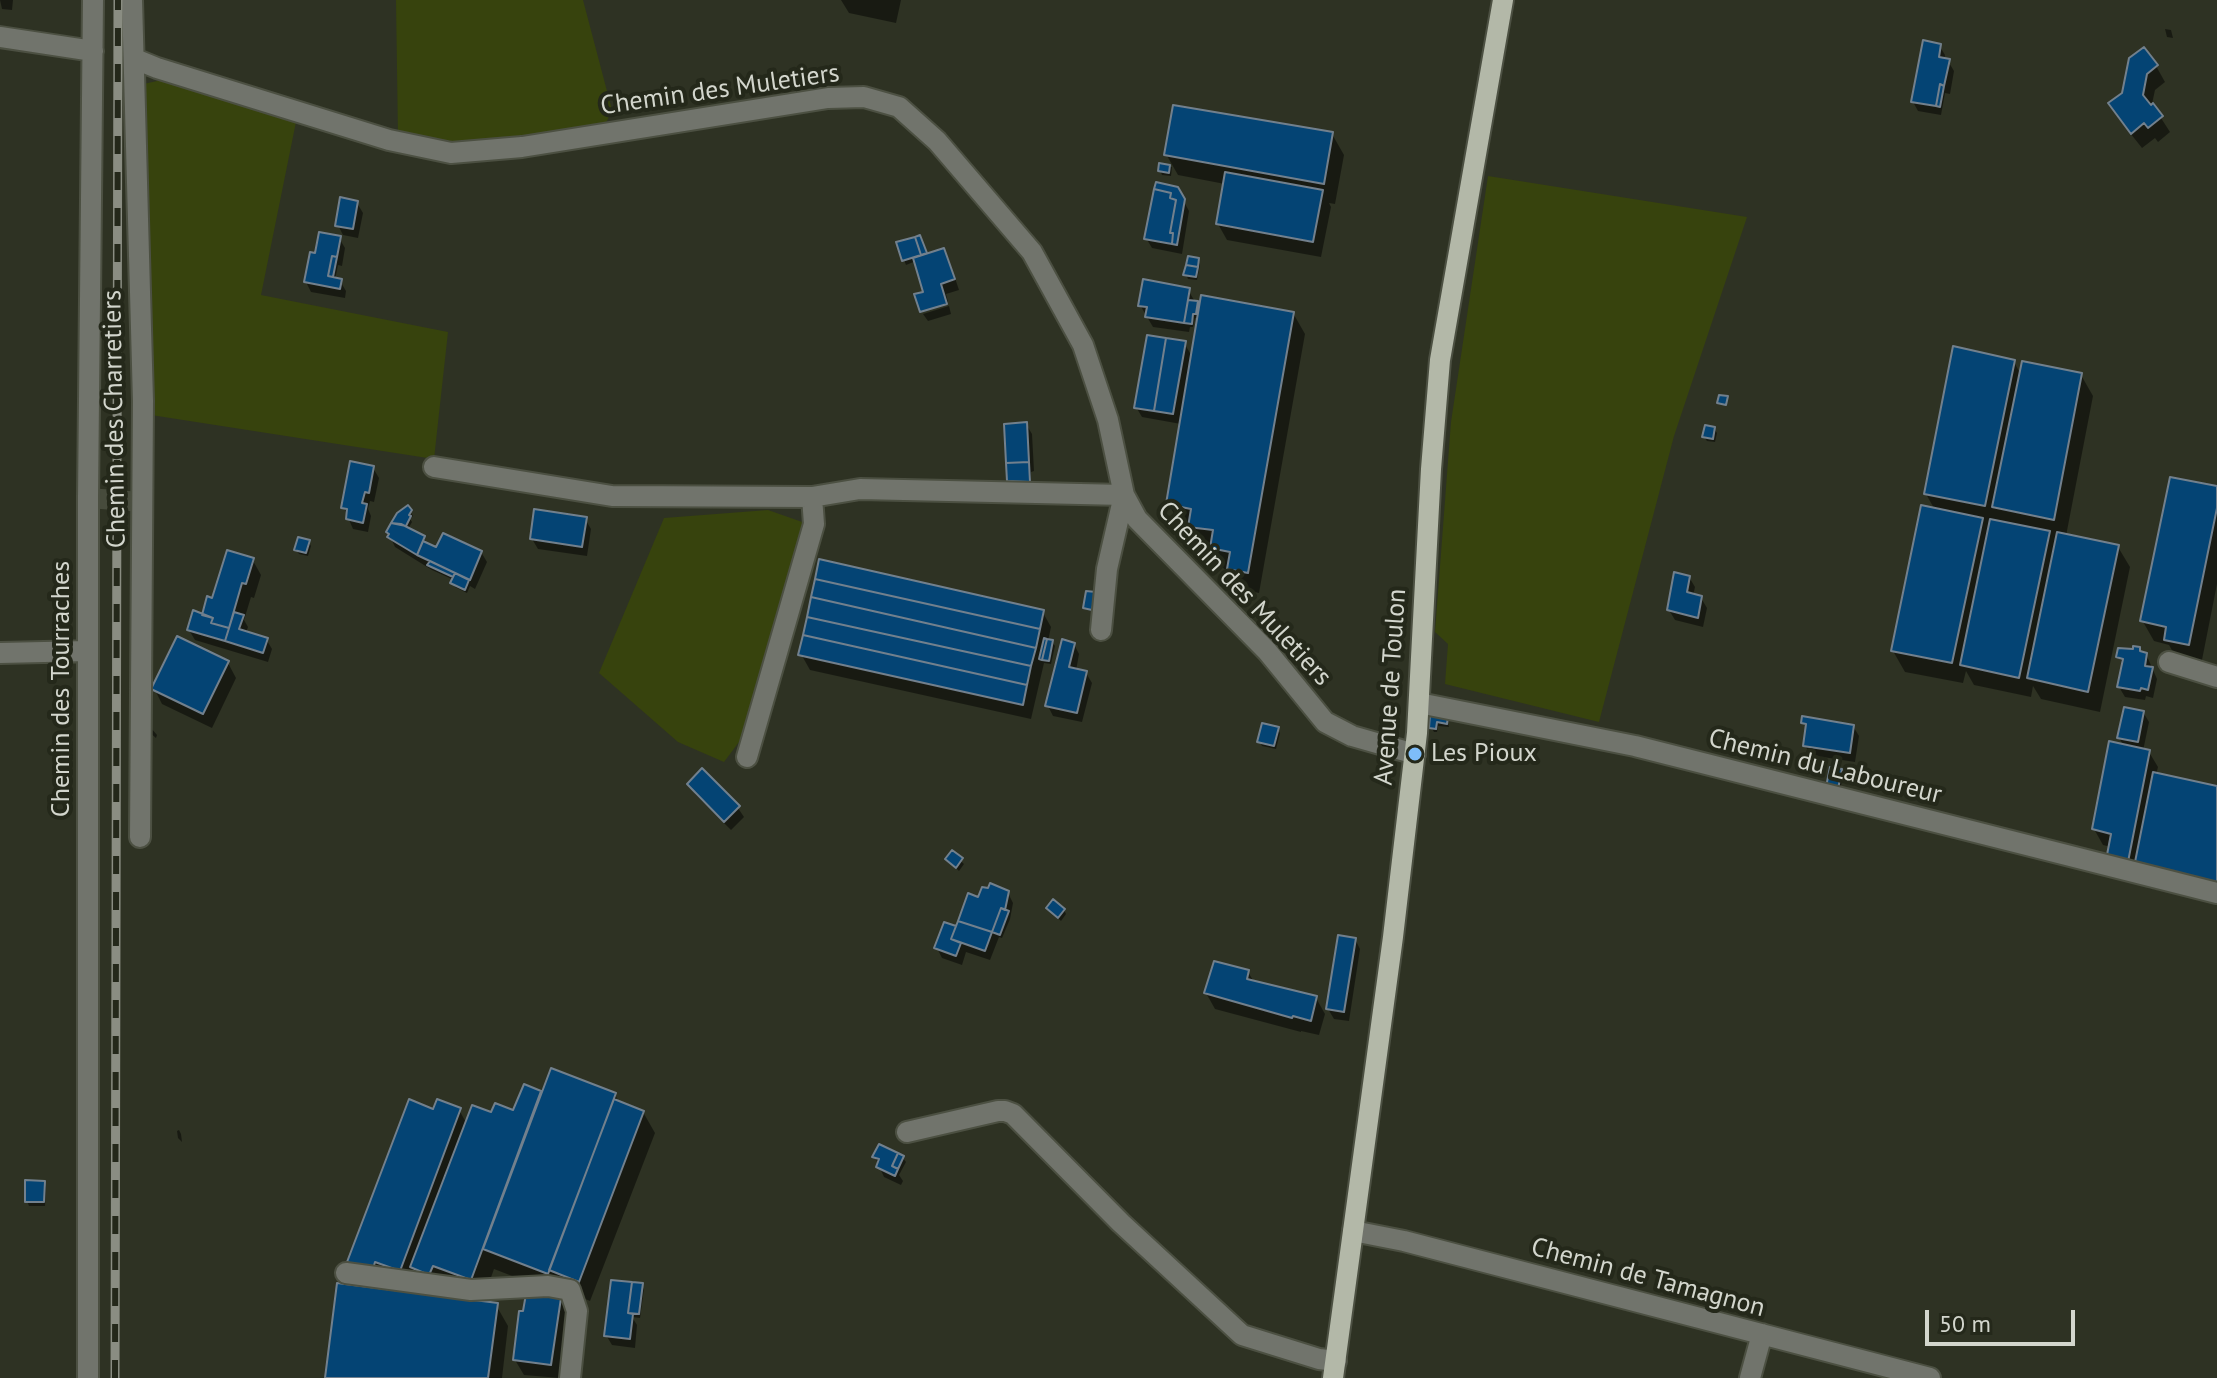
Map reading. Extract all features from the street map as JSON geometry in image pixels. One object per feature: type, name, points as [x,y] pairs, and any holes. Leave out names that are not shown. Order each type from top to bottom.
[{"type":"main road","name":"Avenue de Toulon","points":[[1334,1370],[1415,754],[1440,360],[1503,0]]},
{"type":"street","name":"Chemin des Tourraches","points":[[88,1378],[88,651],[93,0]]},
{"type":"street","name":"Chemin des Charretiers","points":[[132,0],[143,401],[140,837]]},
{"type":"street","points":[[0,37],[93,51]]},
{"type":"street","name":"Chemin des Muletiers","points":[[135,59],[389,140],[451,153],[522,147],[828,98],[864,97],[899,107],[937,141],[1032,252],[1083,345],[1108,420],[1124,495],[1137,519],[1267,651],[1325,722],[1352,736],[1415,754]]},
{"type":"street","points":[[434,467],[612,496],[812,497],[860,489],[1124,495],[1107,569],[1101,630]]},
{"type":"street","points":[[747,757],[814,524],[812,497]]},
{"type":"street","points":[[0,653],[88,651]]},
{"type":"street","points":[[2169,662],[2217,677]]},
{"type":"street","name":"Chemin du Laboureur","points":[[1419,703],[1635,746],[2217,893]]},
{"type":"street","points":[[907,1132],[998,1111],[1013,1114],[1121,1223],[1242,1335],[1319,1359],[1334,1370]]},
{"type":"street","name":"Chemin de Tamagnon","points":[[1353,1231],[1404,1241],[1930,1378]]},
{"type":"street","points":[[346,1273],[471,1290],[548,1286],[570,1290],[577,1311],[570,1378]]},
{"type":"street","points":[[1750,1378],[1762,1334]]},
{"type":"green space","points":[[396,0],[583,0],[612,110],[607,121],[597,128],[493,140],[443,143],[398,137]]},
{"type":"green space","points":[[166,79],[297,117],[261,295],[448,332],[434,459],[151,415],[139,85]]},
{"type":"green space","points":[[1488,176],[1747,217],[1674,436],[1599,722],[1445,684],[1448,644],[1435,632],[1451,422]]},
{"type":"green space","points":[[768,510],[805,523],[745,734],[724,762],[678,742],[599,673],[664,518]]},
{"type":"building","points":[[1923,40],[1941,44],[1939,57],[1950,59],[1944,86],[1940,84],[1936,106],[1911,102]]},
{"type":"building","points":[[2144,47],[2158,65],[2147,74],[2143,95],[2163,116],[2148,128],[2144,123],[2131,134],[2108,103],[2122,93],[2129,58]]},
{"type":"building","points":[[1940,84],[1944,86],[1940,107],[1936,106]]},
{"type":"building","points":[[1173,105],[1333,132],[1324,184],[1164,155]]},
{"type":"building","points":[[1159,163],[1170,165],[1169,173],[1158,171]]},
{"type":"building","points":[[1225,172],[1323,190],[1313,242],[1216,224]]},
{"type":"building","points":[[1156,182],[1178,187],[1185,199],[1177,245],[1172,244],[1173,233],[1170,233],[1176,200],[1170,198],[1171,193],[1154,189]]},
{"type":"building","points":[[1154,189],[1171,193],[1170,198],[1176,200],[1170,233],[1173,233],[1172,244],[1144,239]]},
{"type":"building","points":[[340,197],[358,201],[353,229],[335,226]]},
{"type":"building","points":[[319,232],[341,236],[337,257],[332,256],[328,276],[342,279],[340,289],[304,282],[310,252],[315,253]]},
{"type":"building","points":[[920,235],[927,253],[921,255],[915,237]]},
{"type":"building","points":[[915,237],[921,255],[902,261],[896,242]]},
{"type":"building","points":[[944,248],[955,279],[941,284],[947,304],[920,312],[914,294],[923,292],[913,258]]},
{"type":"building","points":[[332,256],[337,257],[333,277],[328,276]]},
{"type":"building","points":[[1188,256],[1199,258],[1198,267],[1186,265]]},
{"type":"building","points":[[1186,265],[1198,267],[1196,277],[1183,275]]},
{"type":"building","points":[[1143,279],[1190,288],[1184,323],[1145,317],[1147,307],[1138,306]]},
{"type":"building","points":[[1201,295],[1294,312],[1248,573],[1227,569],[1230,552],[1210,548],[1213,530],[1188,527],[1191,509],[1166,504]]},
{"type":"building","points":[[1188,300],[1198,301],[1192,324],[1184,323]]},
{"type":"building","points":[[1147,335],[1166,338],[1154,411],[1134,408]]},
{"type":"building","points":[[1166,338],[1186,341],[1173,414],[1154,411]]},
{"type":"building","points":[[1953,346],[2015,360],[1985,506],[1924,494]]},
{"type":"building","points":[[2022,361],[2082,373],[2054,520],[1992,507]]},
{"type":"building","points":[[1719,395],[1728,396],[1726,405],[1717,403]]},
{"type":"building","points":[[1027,422],[1029,462],[1006,463],[1004,424]]},
{"type":"building","points":[[1705,425],[1715,427],[1713,439],[1702,437]]},
{"type":"building","points":[[350,461],[374,466],[369,493],[365,492],[362,503],[367,504],[363,523],[346,519],[347,509],[341,508]]},
{"type":"building","points":[[1029,462],[1030,482],[1007,481],[1006,463]]},
{"type":"building","points":[[2170,477],[2217,486],[2217,508],[2189,645],[2164,640],[2166,627],[2140,621]]},
{"type":"building","points":[[408,505],[412,510],[406,526],[391,523],[397,513]]},
{"type":"building","points":[[1921,505],[1983,518],[1952,663],[1891,651]]},
{"type":"building","points":[[534,509],[587,517],[582,547],[530,539]]},
{"type":"building","points":[[1990,519],[2050,531],[2019,678],[1960,665]]},
{"type":"building","points":[[391,523],[401,524],[425,536],[417,555],[387,537]]},
{"type":"building","points":[[2057,532],[2119,545],[2088,692],[2027,678]]},
{"type":"building","points":[[443,533],[482,551],[470,580],[417,555],[423,541],[436,547]]},
{"type":"building","points":[[298,537],[310,540],[306,553],[294,550]]},
{"type":"building","points":[[227,550],[254,558],[246,584],[242,583],[229,628],[211,623],[213,618],[202,615],[207,596],[212,598]]},
{"type":"building","points":[[819,559],[1044,610],[1040,629],[815,579]]},
{"type":"building","points":[[430,561],[455,573],[453,577],[427,565]]},
{"type":"building","points":[[1674,572],[1690,576],[1687,592],[1702,596],[1698,618],[1667,610]]},
{"type":"building","points":[[455,573],[469,580],[465,590],[450,583]]},
{"type":"building","points":[[815,579],[1040,629],[1036,648],[811,597]]},
{"type":"building","points":[[1086,591],[1096,592],[1092,610],[1083,608]]},
{"type":"building","points":[[811,597],[1036,648],[1031,666],[807,617]]},
{"type":"building","points":[[193,610],[213,618],[211,623],[229,628],[225,641],[187,630]]},
{"type":"building","points":[[234,612],[244,615],[239,629],[268,638],[263,653],[225,641]]},
{"type":"building","points":[[807,617],[1031,666],[1027,685],[803,635]]},
{"type":"building","points":[[803,635],[1027,685],[1023,705],[798,655]]},
{"type":"building","points":[[177,636],[229,661],[203,714],[151,689]]},
{"type":"building","points":[[1044,638],[1047,639],[1042,660],[1039,659]]},
{"type":"building","points":[[1047,639],[1053,640],[1049,661],[1042,660]]},
{"type":"building","points":[[1062,639],[1075,643],[1069,667],[1087,671],[1077,713],[1045,706]]},
{"type":"building","points":[[2133,646],[2147,653],[2145,666],[2153,667],[2148,690],[2117,687],[2123,659],[2116,657],[2118,648],[2133,649]]},
{"type":"building","points":[[2124,707],[2144,711],[2138,742],[2117,738]]},
{"type":"building","points":[[1430,714],[1448,717],[1447,724],[1437,722],[1436,729],[1429,728]]},
{"type":"building","points":[[1802,716],[1854,725],[1850,753],[1803,746],[1806,724],[1801,723]]},
{"type":"building","points":[[1262,723],[1279,727],[1274,746],[1257,742]]},
{"type":"building","points":[[2109,741],[2150,750],[2127,867],[2106,860],[2111,834],[2092,829]]},
{"type":"building","points":[[1830,767],[1842,769],[1837,794],[1825,792]]},
{"type":"building","points":[[702,768],[740,806],[724,822],[687,784]]},
{"type":"building","points":[[2153,772],[2217,786],[2217,886],[2134,867]]},
{"type":"building","points":[[952,850],[963,858],[956,868],[945,859]]},
{"type":"building","points":[[990,883],[1009,891],[1005,910],[1001,908],[992,932],[958,921],[968,893],[978,897],[982,887],[988,888]]},
{"type":"building","points":[[1053,899],[1065,909],[1058,918],[1046,908]]},
{"type":"building","points":[[1001,908],[1009,911],[1000,935],[992,932]]},
{"type":"building","points":[[958,921],[992,932],[985,951],[951,939]]},
{"type":"building","points":[[944,922],[956,926],[951,939],[961,943],[956,956],[934,948]]},
{"type":"building","points":[[1338,935],[1356,938],[1344,1012],[1326,1009]]},
{"type":"building","points":[[1214,961],[1249,970],[1247,979],[1317,996],[1311,1021],[1204,993]]},
{"type":"building","points":[[551,1068],[616,1093],[548,1274],[483,1249]]},
{"type":"building","points":[[524,1084],[541,1091],[471,1280],[433,1266],[429,1275],[410,1267],[472,1105],[491,1112],[495,1103],[513,1110]]},
{"type":"building","points":[[409,1099],[433,1109],[437,1099],[461,1108],[400,1271],[375,1262],[372,1272],[347,1262]]},
{"type":"building","points":[[614,1099],[644,1111],[579,1282],[549,1270]]},
{"type":"building","points":[[879,1144],[898,1153],[892,1166],[898,1169],[895,1176],[876,1167],[879,1159],[872,1157]]},
{"type":"building","points":[[898,1153],[904,1156],[898,1169],[892,1166]]},
{"type":"building","points":[[25,1180],[45,1181],[44,1202],[25,1202]]},
{"type":"building","points":[[611,1280],[632,1282],[628,1313],[633,1314],[630,1339],[604,1336]]},
{"type":"building","points":[[632,1282],[643,1283],[639,1314],[628,1313]]},
{"type":"building","points":[[337,1283],[498,1303],[488,1378],[325,1378]]},
{"type":"building","points":[[526,1294],[561,1298],[551,1365],[513,1360],[519,1311],[523,1311]]},
{"type":"tunnel","points":[[88,498],[143,502]]},
{"type":"railway","points":[[115,1378],[118,0]]},
{"type":"place","name":"Les Pioux","points":[[1415,754]]}]
